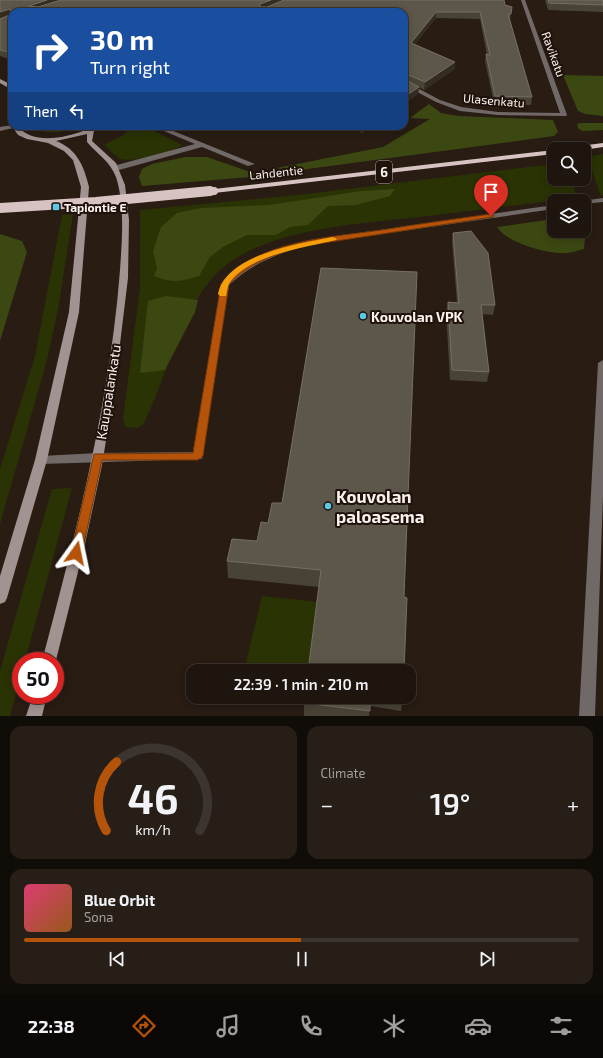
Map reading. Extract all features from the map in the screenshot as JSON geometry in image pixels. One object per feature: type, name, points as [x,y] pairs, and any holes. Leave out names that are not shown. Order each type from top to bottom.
[{"type":"highway","points":[[591,146],[603,144]]},
{"type":"highway","name":"Lahdentie","points":[[0,208],[96,202],[214,191],[547,153]]},
{"type":"main road","points":[[0,598],[40,460],[56,397],[74,312],[86,187],[78,160],[59,144],[23,135],[18,130]]},
{"type":"main road","points":[[40,139],[66,138],[88,130]]},
{"type":"main road","name":"Kauppalankatu","points":[[51,652],[98,457],[112,380],[122,297],[125,255],[123,191],[116,168],[89,141],[93,130]]},
{"type":"main road","points":[[34,716],[37,704]]},
{"type":"street","name":"Ravikatu","points":[[523,0],[564,115]]},
{"type":"street","name":"Ulasenkatu","points":[[408,85],[449,106],[460,109],[484,112],[564,115]]},
{"type":"street","points":[[165,130],[251,164]]},
{"type":"street","points":[[116,168],[201,145]]},
{"type":"street","points":[[591,201],[603,200]]},
{"type":"street","points":[[40,460],[98,457],[198,456],[220,307],[225,284],[237,271],[252,262],[282,249],[310,242],[547,208]]},
{"type":"street","points":[[587,716],[603,362]]},
{"type":"green space","points":[[563,75],[603,76],[603,116],[585,114],[578,111]]},
{"type":"green space","points":[[429,104],[441,113],[458,116],[553,120],[558,132],[554,136],[300,170],[284,171],[277,168],[383,147],[430,119],[410,118]]},
{"type":"green space","points":[[603,123],[603,130],[582,131],[578,128],[577,124]]},
{"type":"green space","points":[[40,130],[69,130],[63,132]]},
{"type":"green space","points":[[129,130],[152,130],[182,145],[170,151],[153,156],[127,160],[119,158],[104,145],[122,136]]},
{"type":"green space","points":[[603,154],[603,195],[601,196],[591,168],[591,156]]},
{"type":"green space","points":[[185,157],[207,157],[256,174],[250,177],[142,186],[139,177],[142,169],[152,164]]},
{"type":"green space","points":[[547,165],[547,186],[573,186],[575,191],[574,194],[547,194],[547,201],[369,222],[313,231],[285,237],[260,246],[236,258],[217,273],[204,288],[193,305],[175,345],[143,425],[137,428],[125,427],[123,418],[140,288],[140,210],[298,195]]},
{"type":"green space","points":[[395,189],[390,196],[356,205],[328,206],[308,225],[290,227],[276,235],[247,235],[223,247],[210,257],[199,276],[186,280],[171,281],[154,276],[157,268],[153,252],[161,227],[177,213],[201,208],[269,205],[361,191]]},
{"type":"green space","points":[[73,214],[58,310],[47,360],[0,524],[0,469],[35,356],[62,215]]},
{"type":"green space","points":[[547,220],[547,238],[585,238],[584,249],[570,253],[549,252],[518,243],[502,233],[497,227]]},
{"type":"green space","points":[[0,234],[22,241],[27,252],[0,341]]},
{"type":"green space","points":[[166,296],[198,300],[195,312],[165,370],[140,373],[148,301]]},
{"type":"green space","points":[[72,488],[27,652],[12,652],[12,704],[13,704],[10,716],[0,716],[0,671],[52,489]]},
{"type":"green space","points":[[262,596],[319,602],[311,664],[246,664]]},
{"type":"building","points":[[0,0],[47,0],[29,6],[38,7],[61,0],[271,0],[260,4],[260,7],[267,7],[284,0],[504,0],[505,5],[512,7],[511,14],[508,14],[532,97],[495,96],[486,54],[490,55],[480,12],[436,12],[411,43],[455,62],[425,82],[408,75],[408,8],[8,8],[8,10],[0,12]]},
{"type":"building","points":[[548,0],[603,0],[603,5],[549,3]]},
{"type":"building","points":[[8,16],[8,52],[0,50],[0,19]]},
{"type":"building","points":[[408,81],[419,87],[408,94]]},
{"type":"building","points":[[471,231],[488,253],[495,305],[481,305],[489,372],[452,370],[448,302],[459,303],[453,233]]},
{"type":"building","name":"Kouvolan paloasema","points":[[321,268],[417,272],[404,597],[407,598],[404,664],[309,664],[321,570],[227,561],[232,539],[257,541],[261,522],[268,523],[272,503],[282,503]]},
{"type":"building","points":[[312,704],[370,704],[370,711]]},
{"type":"slow traffic","points":[[223,294],[225,284],[237,271],[252,262],[282,249],[310,242],[333,239]]},
{"type":"place","name":"Tapiontie E","points":[[56,207]]},
{"type":"place","name":"Kouvolan VPK","points":[[363,316]]},
{"type":"place","name":"Kouvolan paloasema","points":[[328,506]]},
{"type":"route","points":[[76,553],[98,457],[198,456],[220,307],[225,284],[237,271],[252,262],[282,249],[310,242],[491,216]]}]
